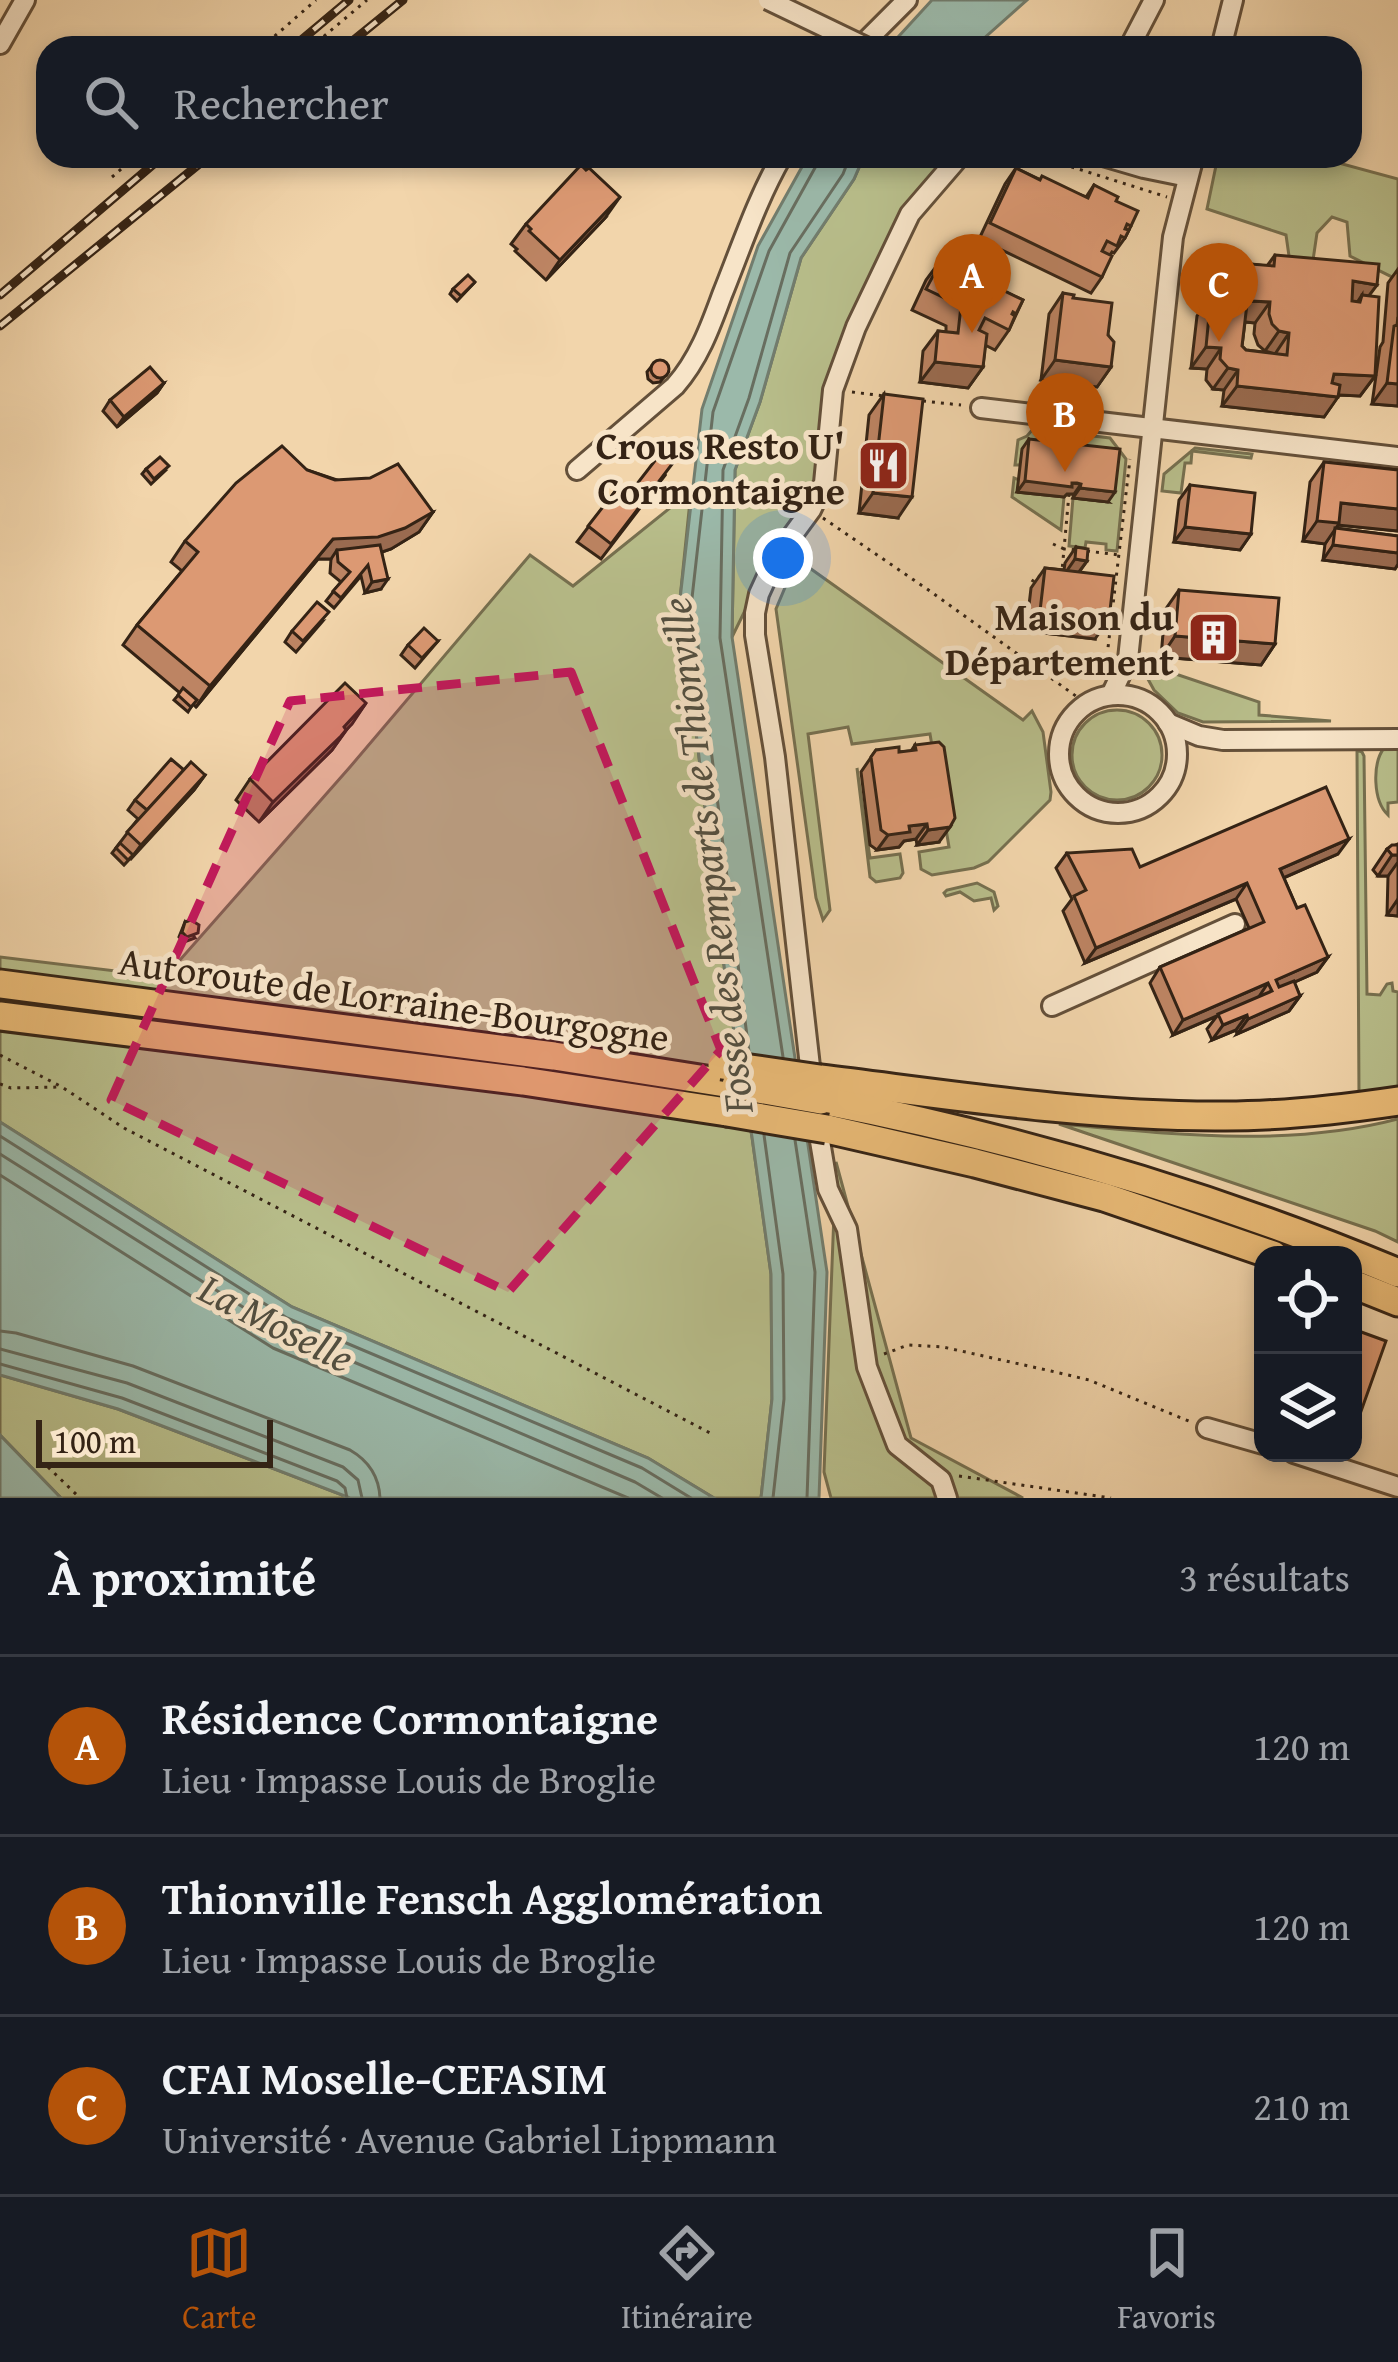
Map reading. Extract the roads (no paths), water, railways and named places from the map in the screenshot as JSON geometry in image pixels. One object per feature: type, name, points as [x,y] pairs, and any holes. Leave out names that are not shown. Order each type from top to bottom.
[{"type":"highway","name":"Autoroute de Lorraine-Bourgogne","points":[[1,984],[554,1056],[604,1052],[821,1089]]},
{"type":"highway","name":"Autoroute de Lorraine-Bourgogne","points":[[0,1016],[523,1081],[827,1129],[1104,1197],[1254,1248]]},
{"type":"highway","points":[[821,1089],[1214,1117],[1291,1114],[1398,1100]]},
{"type":"highway","points":[[821,1089],[1123,1174],[1252,1216],[1398,1273]]},
{"type":"highway","points":[[1362,1287],[1398,1304]]},
{"type":"street","points":[[0,44],[25,0]]},
{"type":"street","points":[[768,0],[843,36]]},
{"type":"street","points":[[871,36],[907,0]]},
{"type":"street","points":[[1136,36],[1154,0]]},
{"type":"street","points":[[1224,36],[1233,0]]},
{"type":"street","points":[[577,470],[687,373],[776,168]]},
{"type":"street","points":[[944,1489],[897,1444],[866,1360],[847,1228],[828,1190],[804,1030],[755,613],[775,559],[811,510],[824,483],[833,390],[842,359],[910,214],[950,168]]},
{"type":"street","points":[[1141,168],[1188,177]]},
{"type":"street","points":[[1139,699],[1128,658],[1173,237],[1191,168]]},
{"type":"street","points":[[981,408],[1398,457]]},
{"type":"street","points":[[1108,687],[1156,709],[1176,740],[1175,768],[1165,790],[1137,810],[1120,813],[1086,804],[1063,778],[1058,761],[1065,726],[1108,687],[1128,658]]},
{"type":"street","points":[[1168,723],[1223,740],[1398,740]]},
{"type":"street","points":[[1175,768],[1199,748],[1223,740]]},
{"type":"street","points":[[1052,1006],[1234,924]]},
{"type":"street","points":[[1207,1428],[1254,1441]]},
{"type":"street","points":[[1322,1462],[1398,1487]]},
{"type":"water","points":[[932,0],[1027,0],[986,36],[899,36]]},
{"type":"water","points":[[801,168],[859,168],[801,258],[760,402],[735,470],[732,637],[827,1272],[819,1498],[761,1498],[772,1399],[771,1274],[727,990],[680,599],[702,409],[758,246]]},
{"type":"water","name":"La Moselle","points":[[0,1122],[292,1307],[648,1458],[714,1498],[350,1498],[118,1409],[0,1375]]},
{"type":"water","points":[[0,1435],[61,1498],[0,1498]]},
{"type":"railway","points":[[306,36],[349,0]]},
{"type":"railway","points":[[359,36],[403,0]]},
{"type":"railway","points":[[0,295],[149,168]]},
{"type":"railway","points":[[0,326],[194,168]]},
{"type":"place","name":"Résidence Cormontaigne","points":[[972,333]]},
{"type":"place","name":"CFAI Moselle-CEFASIM","points":[[1219,342]]},
{"type":"place","name":"Crous Resto U' Cormontaigne","points":[[884,466]]},
{"type":"place","name":"Thionville Fensch Agglomération","points":[[1065,472]]},
{"type":"place","name":"Maison du Département","points":[[1213,637]]},
{"type":"water label","name":"Fosse des Remparts de Thionville","points":[[706,856]]}]
